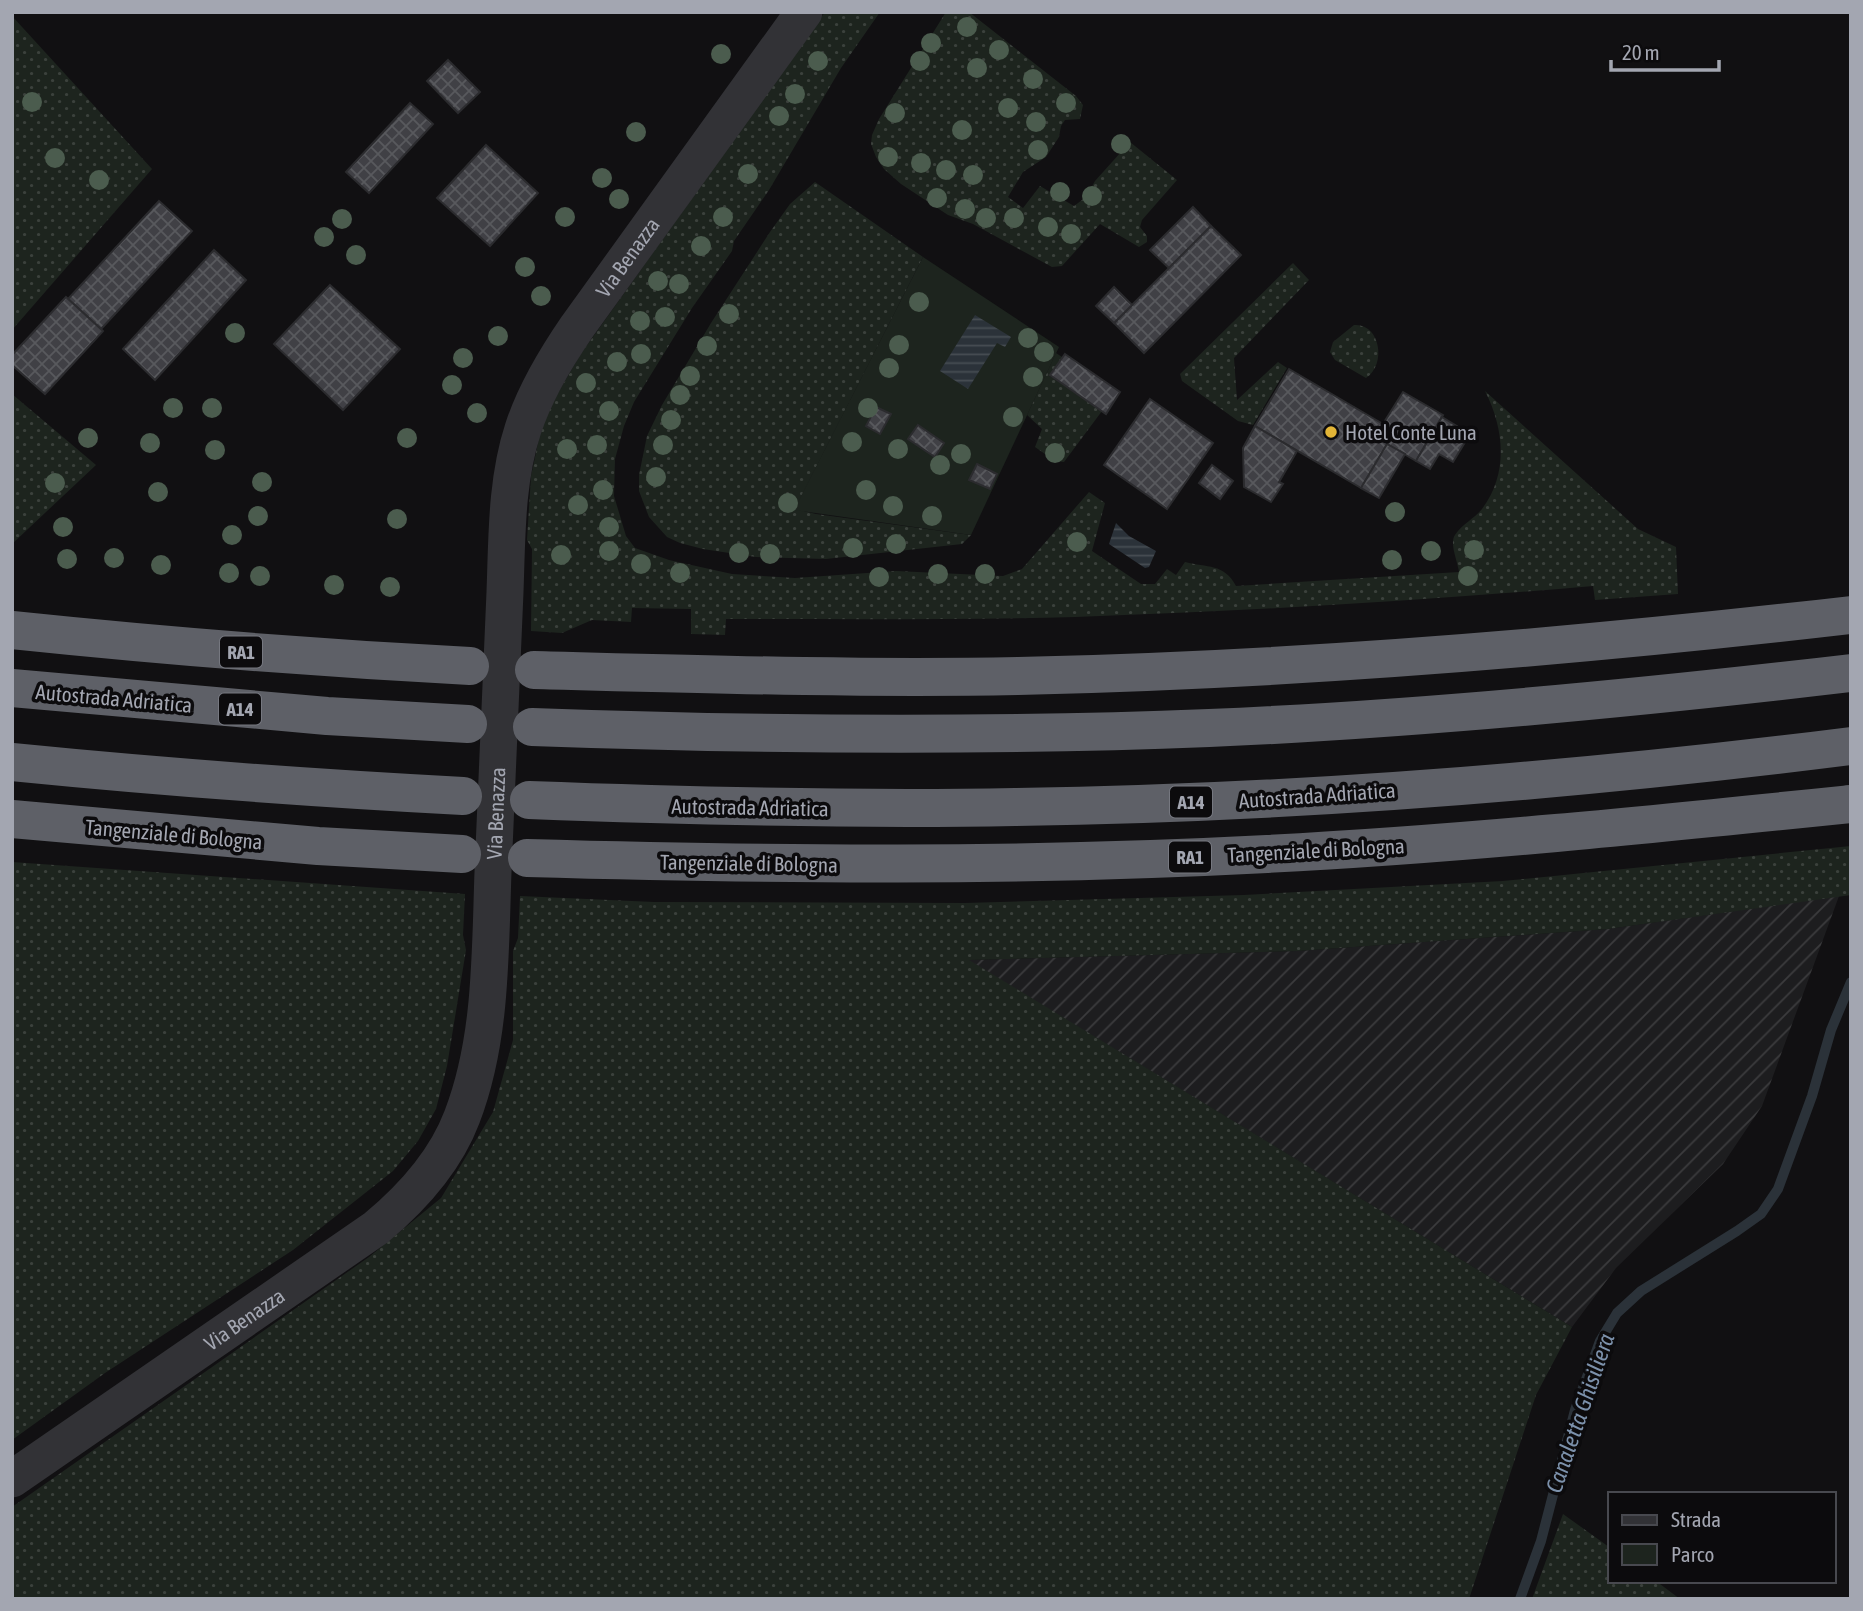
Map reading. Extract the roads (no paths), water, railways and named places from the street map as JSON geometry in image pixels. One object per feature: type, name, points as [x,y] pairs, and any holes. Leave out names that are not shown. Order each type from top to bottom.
[{"type":"highway","points":[[534,670],[842,677],[1020,676],[1212,668],[1551,647],[1851,615]]},
{"type":"highway","name":"RA1","points":[[12,631],[260,653],[470,666]]},
{"type":"highway","points":[[532,727],[652,731],[941,733],[1210,728],[1563,703],[1851,673]]},
{"type":"highway","name":"Autostrada Adriatica","points":[[12,688],[313,715],[468,724]]},
{"type":"highway","name":"Autostrada Adriatica","points":[[529,800],[844,808],[1017,807],[1225,801],[1455,786],[1736,760],[1851,746]]},
{"type":"highway","points":[[12,762],[140,775],[463,796]]},
{"type":"highway","name":"Tangenziale di Bologna","points":[[527,858],[851,864],[1029,863],[1266,854],[1508,838],[1851,804]]},
{"type":"highway","name":"Tangenziale di Bologna","points":[[12,819],[318,846],[462,854]]},
{"type":"street","name":"Via Benazza","points":[[12,1479],[355,1244],[414,1194],[440,1158],[461,1119],[469,1096],[484,1026],[491,936],[505,579],[510,502],[522,431],[543,381],[577,327],[804,12]]},
{"type":"waterway","name":"Canaletta Ghisiliera","points":[[1520,1599],[1541,1541],[1575,1410],[1600,1341],[1617,1313],[1641,1291],[1761,1214],[1778,1189],[1812,1096],[1831,1030],[1851,982]]},
{"type":"place","name":"Hotel Conte Luna","points":[[1331,432]]}]
